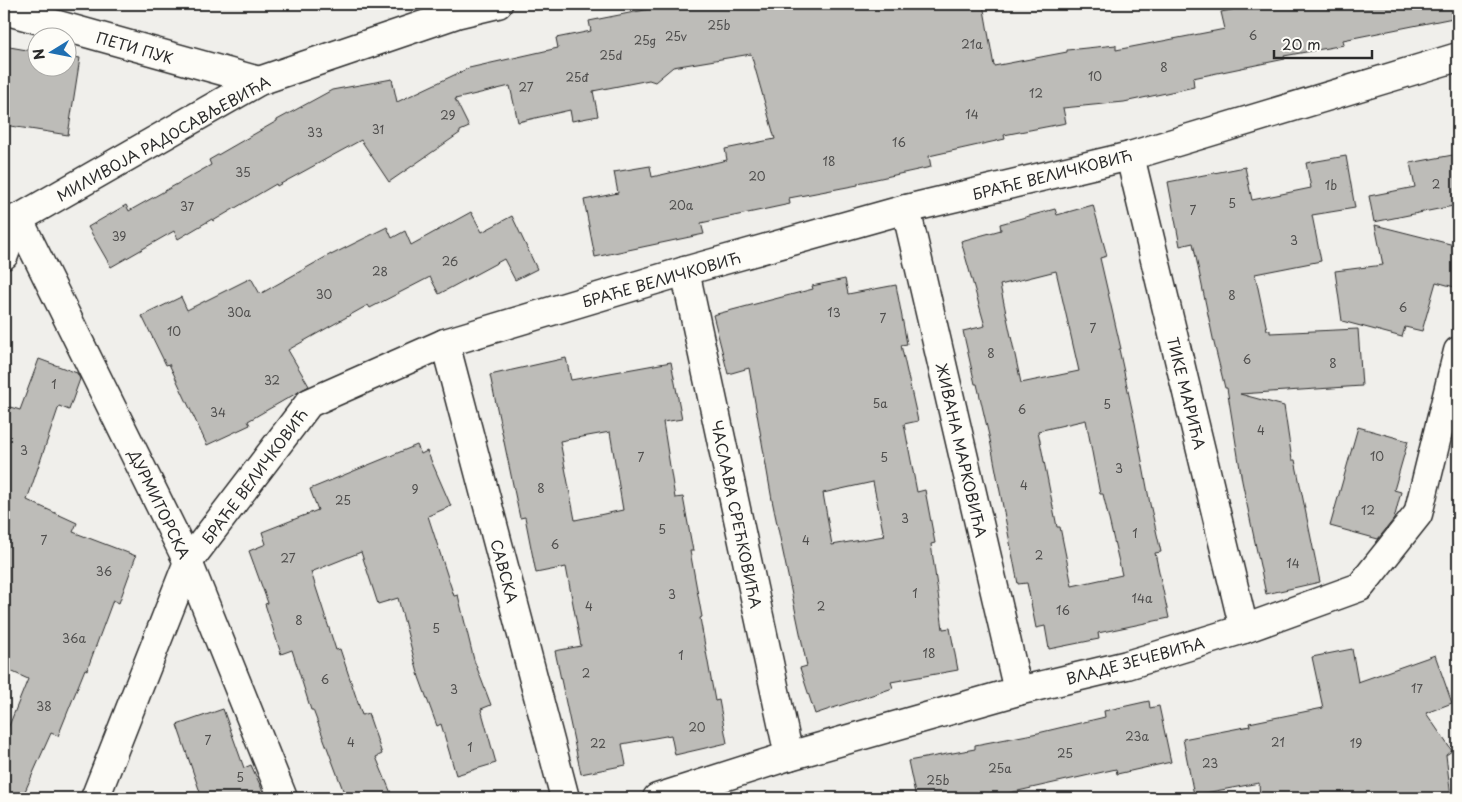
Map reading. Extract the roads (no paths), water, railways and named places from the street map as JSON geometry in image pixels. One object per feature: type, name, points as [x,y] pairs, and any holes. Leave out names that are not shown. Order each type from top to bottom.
[{"type":"street","name":"МИЛИВОЈА РАДОСАВЉЕВИЋА","points":[[11,223],[259,81],[456,9],[498,4]]},
{"type":"street","name":"ПЕТИ ПУК","points":[[9,9],[259,81]]},
{"type":"street","name":"БРАЋЕ ВЕЛИЧКОВИЋ","points":[[94,798],[188,562],[309,403],[445,343],[906,209],[1130,156],[1458,57]]},
{"type":"street","name":"ТИКЕ МАРИЋА","points":[[1130,156],[1244,629]]},
{"type":"street","name":"ЖИВАНА МАРКОВИЋА","points":[[906,209],[1018,691]]},
{"type":"street","points":[[4,255],[11,223]]},
{"type":"street","name":"ДУРМИТОРСКА","points":[[11,223],[188,562],[282,798]]},
{"type":"street","name":"ЧАСЛАВА СРЕЋКОВИЋА","points":[[685,272],[789,756]]},
{"type":"street","name":"САВСКА","points":[[445,343],[565,798]]},
{"type":"street","name":"ВЛАДЕ ЗЕЧЕВИЋА","points":[[657,798],[789,756],[1018,691],[1127,665],[1244,629],[1360,587],[1418,514],[1458,351]]}]
